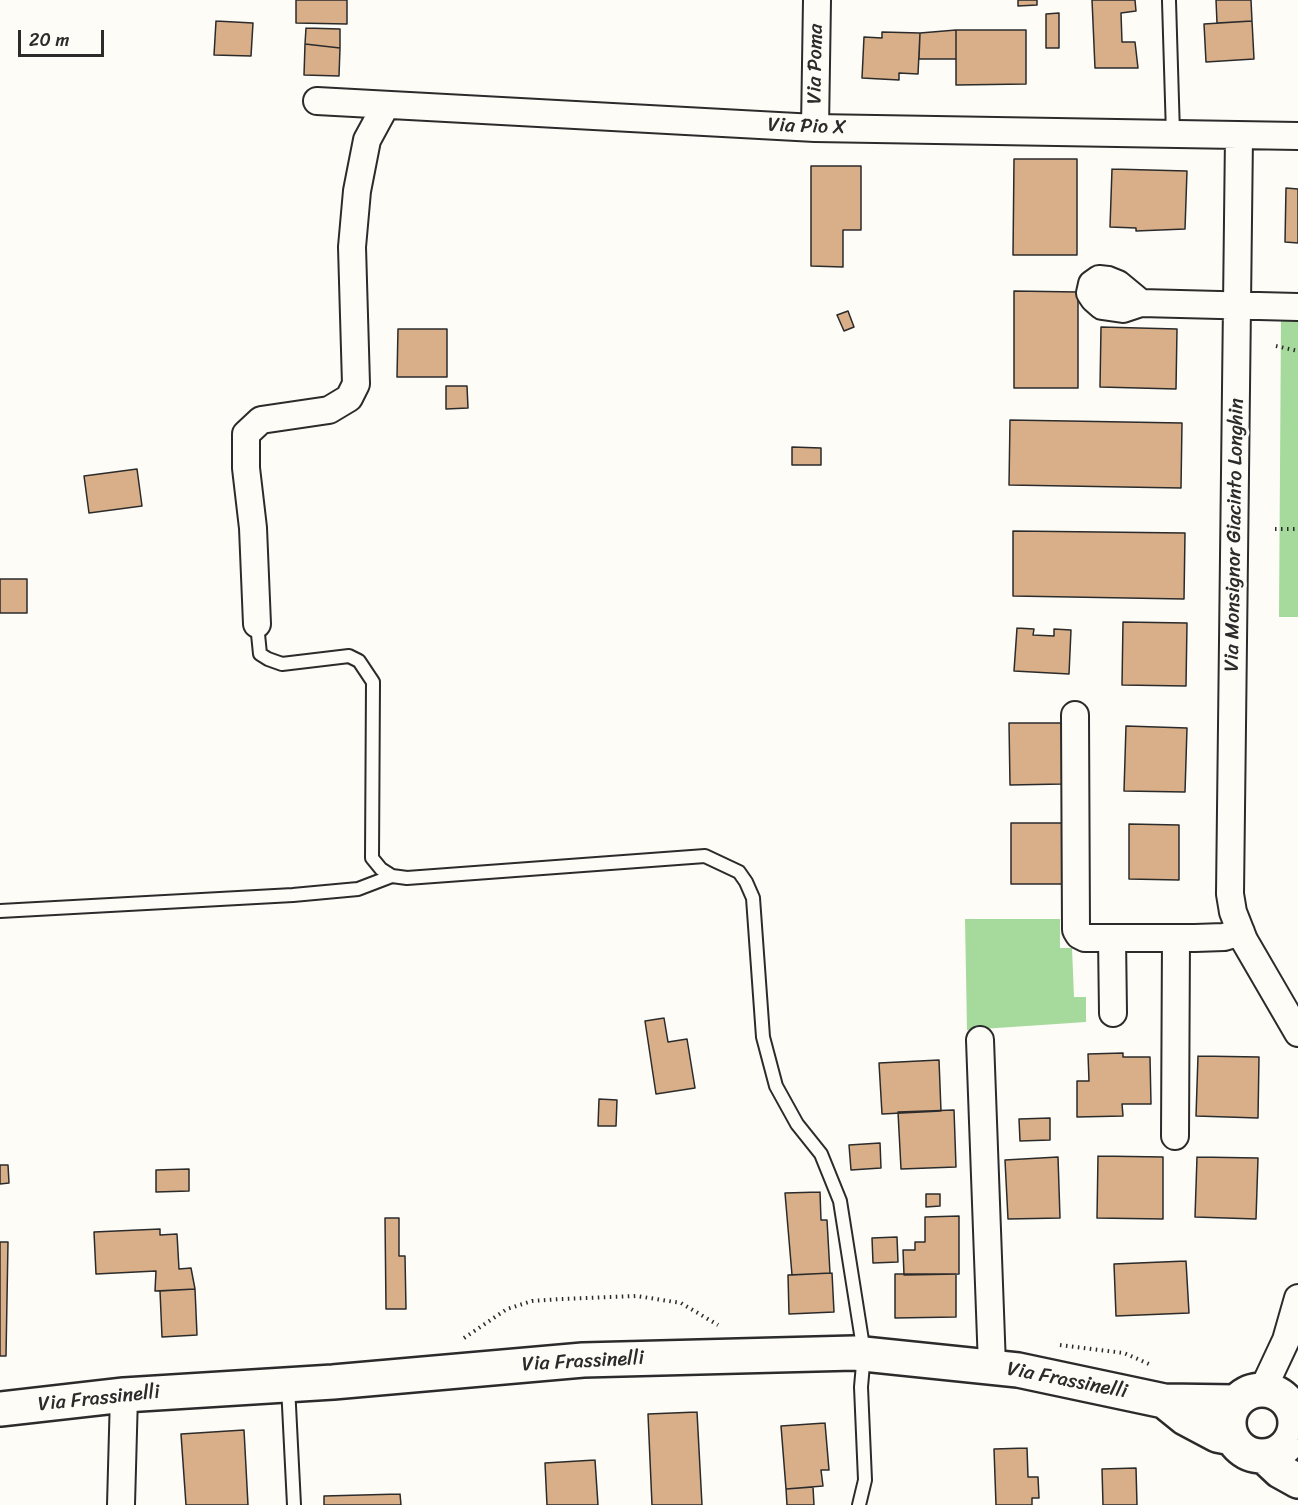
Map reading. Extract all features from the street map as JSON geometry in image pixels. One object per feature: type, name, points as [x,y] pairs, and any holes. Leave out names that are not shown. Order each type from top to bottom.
[{"type":"street","name":"Via Poma","points":[[815,128],[817,0]]},
{"type":"street","name":"Via Pio X","points":[[317,101],[815,128],[1298,136]]},
{"type":"street","points":[[257,624],[253,528],[246,468],[246,434],[261,420],[329,410],[349,398],[356,384],[352,247],[356,202],[367,140],[386,105]]},
{"type":"street","name":"Via Monsignor Giacinto Longhin","points":[[1239,136],[1230,894],[1240,932],[1291,1002],[1298,1033]]},
{"type":"street","points":[[1141,303],[1298,307]]},
{"type":"street","points":[[1076,714],[1076,930],[1085,938],[1224,937],[1240,932]]},
{"type":"street","points":[[1112,938],[1113,1013]]},
{"type":"street","points":[[1175,1136],[1176,938]]},
{"type":"street","points":[[980,1040],[992,1366]]},
{"type":"street","points":[[1298,1298],[1286,1340],[1250,1396],[1229,1419],[1232,1438],[1245,1452],[1265,1457],[1280,1471],[1298,1481]]},
{"type":"street","name":"Via Frassinelli","points":[[0,1409],[124,1395],[288,1385],[583,1360],[864,1353],[992,1366],[1164,1401],[1250,1396]]},
{"type":"street","points":[[121,1505],[124,1395]]},
{"type":"street","points":[[1250,1396],[1284,1398],[1296,1424],[1283,1450],[1265,1457]]},
{"type":"street","name":"Via Frassinelli","points":[[1164,1401],[1185,1418],[1217,1435],[1232,1438]]},
{"type":"lane","points":[[1169,1],[1173,135]]},
{"type":"lane","points":[[257,624],[260,654],[268,659],[282,664],[349,656],[359,661],[373,682],[372,858],[381,869],[392,876]]},
{"type":"lane","points":[[0,911],[293,896],[358,889],[392,876],[419,877],[705,856],[739,872],[753,898],[763,1037],[776,1086],[796,1124],[821,1154],[840,1201],[864,1353],[861,1387],[865,1480],[859,1505]]},
{"type":"lane","points":[[288,1385],[294,1505]]},
{"type":"path","points":[[1276,346],[1298,351]]},
{"type":"path","points":[[1275,529],[1298,529]]},
{"type":"green space","points":[[1281,320],[1298,320],[1298,617],[1279,617]]},
{"type":"green space","points":[[965,919],[1060,919],[1060,948],[1072,948],[1074,997],[1086,997],[1086,1022],[967,1030]]},
{"type":"building","points":[[296,0],[347,0],[347,24],[296,23]]},
{"type":"building","points":[[1018,0],[1037,0],[1037,5],[1018,6]]},
{"type":"building","points":[[1092,0],[1135,0],[1136,11],[1121,13],[1122,42],[1135,42],[1138,68],[1095,68]]},
{"type":"building","points":[[1216,0],[1251,0],[1252,21],[1217,23]]},
{"type":"building","points":[[1059,13],[1059,48],[1046,48],[1046,14]]},
{"type":"building","points":[[216,21],[253,23],[251,56],[214,55]]},
{"type":"building","points":[[1252,21],[1254,59],[1206,62],[1204,24]]},
{"type":"building","points":[[306,28],[340,29],[340,48],[305,44]]},
{"type":"building","points":[[956,30],[956,59],[919,59],[920,33]]},
{"type":"building","points":[[956,30],[1026,30],[1026,84],[956,85]]},
{"type":"building","points":[[882,32],[920,33],[918,74],[899,73],[899,80],[862,78],[864,37],[882,38]]},
{"type":"building","points":[[305,44],[340,48],[339,76],[304,75]]},
{"type":"building","points":[[1014,159],[1077,159],[1077,255],[1013,255]]},
{"type":"building","points":[[811,166],[861,166],[861,230],[843,230],[843,267],[811,266]]},
{"type":"building","points":[[1112,169],[1187,171],[1185,229],[1136,231],[1136,228],[1110,227]]},
{"type":"building","points":[[1286,188],[1298,189],[1298,243],[1285,242]]},
{"type":"building","points":[[1014,291],[1078,292],[1078,388],[1014,388]]},
{"type":"building","points":[[848,311],[854,327],[844,331],[837,315]]},
{"type":"building","points":[[1101,327],[1177,329],[1176,389],[1100,387]]},
{"type":"building","points":[[398,329],[447,329],[447,377],[397,377]]},
{"type":"building","points":[[446,386],[467,386],[468,408],[446,409]]},
{"type":"building","points":[[1010,420],[1182,423],[1181,488],[1009,485]]},
{"type":"building","points":[[792,447],[821,448],[821,465],[792,465]]},
{"type":"building","points":[[137,469],[142,506],[89,513],[84,476]]},
{"type":"building","points":[[1013,531],[1185,533],[1184,599],[1013,596]]},
{"type":"building","points":[[0,579],[27,579],[27,613],[0,613]]},
{"type":"building","points":[[1123,622],[1187,623],[1186,686],[1122,685]]},
{"type":"building","points":[[1017,628],[1034,629],[1033,635],[1054,636],[1054,629],[1071,630],[1069,674],[1014,671]]},
{"type":"building","points":[[1009,723],[1066,723],[1070,772],[1062,772],[1062,784],[1010,785]]},
{"type":"building","points":[[1126,726],[1187,728],[1185,792],[1124,791]]},
{"type":"building","points":[[1011,823],[1068,823],[1064,884],[1011,884]]},
{"type":"building","points":[[1129,824],[1179,825],[1179,880],[1129,879]]},
{"type":"building","points":[[664,1018],[668,1042],[687,1039],[695,1088],[656,1094],[645,1021]]},
{"type":"building","points":[[1123,1053],[1123,1057],[1150,1057],[1151,1104],[1122,1104],[1123,1116],[1077,1117],[1077,1081],[1089,1081],[1088,1054]]},
{"type":"building","points":[[1198,1056],[1259,1057],[1258,1118],[1196,1116]]},
{"type":"building","points":[[939,1060],[941,1111],[882,1114],[879,1063]]},
{"type":"building","points":[[599,1099],[617,1100],[616,1126],[598,1126]]},
{"type":"building","points":[[954,1110],[956,1167],[901,1169],[898,1112]]},
{"type":"building","points":[[1050,1118],[1050,1140],[1020,1141],[1019,1119]]},
{"type":"building","points":[[880,1143],[881,1168],[851,1170],[849,1145]]},
{"type":"building","points":[[1098,1156],[1163,1157],[1163,1219],[1097,1218]]},
{"type":"building","points":[[1058,1157],[1060,1218],[1008,1219],[1005,1160]]},
{"type":"building","points":[[1197,1157],[1258,1158],[1256,1219],[1195,1217]]},
{"type":"building","points":[[0,1165],[8,1165],[9,1183],[0,1184]]},
{"type":"building","points":[[189,1169],[189,1191],[156,1192],[156,1170]]},
{"type":"building","points":[[820,1192],[821,1220],[827,1220],[830,1273],[792,1275],[785,1193]]},
{"type":"building","points":[[926,1194],[940,1194],[940,1206],[926,1207]]},
{"type":"building","points":[[959,1216],[959,1274],[904,1275],[903,1250],[915,1250],[915,1242],[925,1242],[925,1217]]},
{"type":"building","points":[[385,1218],[399,1218],[399,1256],[405,1256],[406,1309],[386,1309]]},
{"type":"building","points":[[160,1229],[160,1235],[177,1234],[179,1269],[191,1268],[195,1289],[155,1291],[156,1271],[96,1274],[94,1232]]},
{"type":"building","points":[[897,1237],[898,1262],[873,1263],[872,1238]]},
{"type":"building","points":[[0,1242],[8,1242],[6,1356],[0,1356]]},
{"type":"building","points":[[1186,1261],[1189,1313],[1116,1316],[1114,1264]]},
{"type":"building","points":[[832,1273],[834,1312],[789,1314],[788,1275]]},
{"type":"building","points":[[895,1274],[956,1274],[956,1317],[895,1318]]},
{"type":"building","points":[[195,1289],[197,1335],[162,1337],[160,1291]]},
{"type":"building","points":[[697,1412],[702,1505],[652,1505],[648,1414]]},
{"type":"building","points":[[825,1423],[829,1470],[821,1470],[823,1486],[786,1489],[781,1426]]},
{"type":"building","points":[[244,1430],[248,1505],[186,1505],[181,1434]]},
{"type":"building","points":[[1027,1448],[1028,1477],[1038,1477],[1039,1498],[1032,1498],[1032,1505],[996,1505],[994,1449]]},
{"type":"building","points":[[595,1460],[598,1505],[547,1505],[545,1463]]},
{"type":"building","points":[[1136,1468],[1137,1505],[1103,1505],[1102,1469]]},
{"type":"building","points":[[813,1487],[814,1505],[787,1505],[786,1489]]},
{"type":"building","points":[[400,1494],[401,1505],[324,1505],[324,1496]]}]
